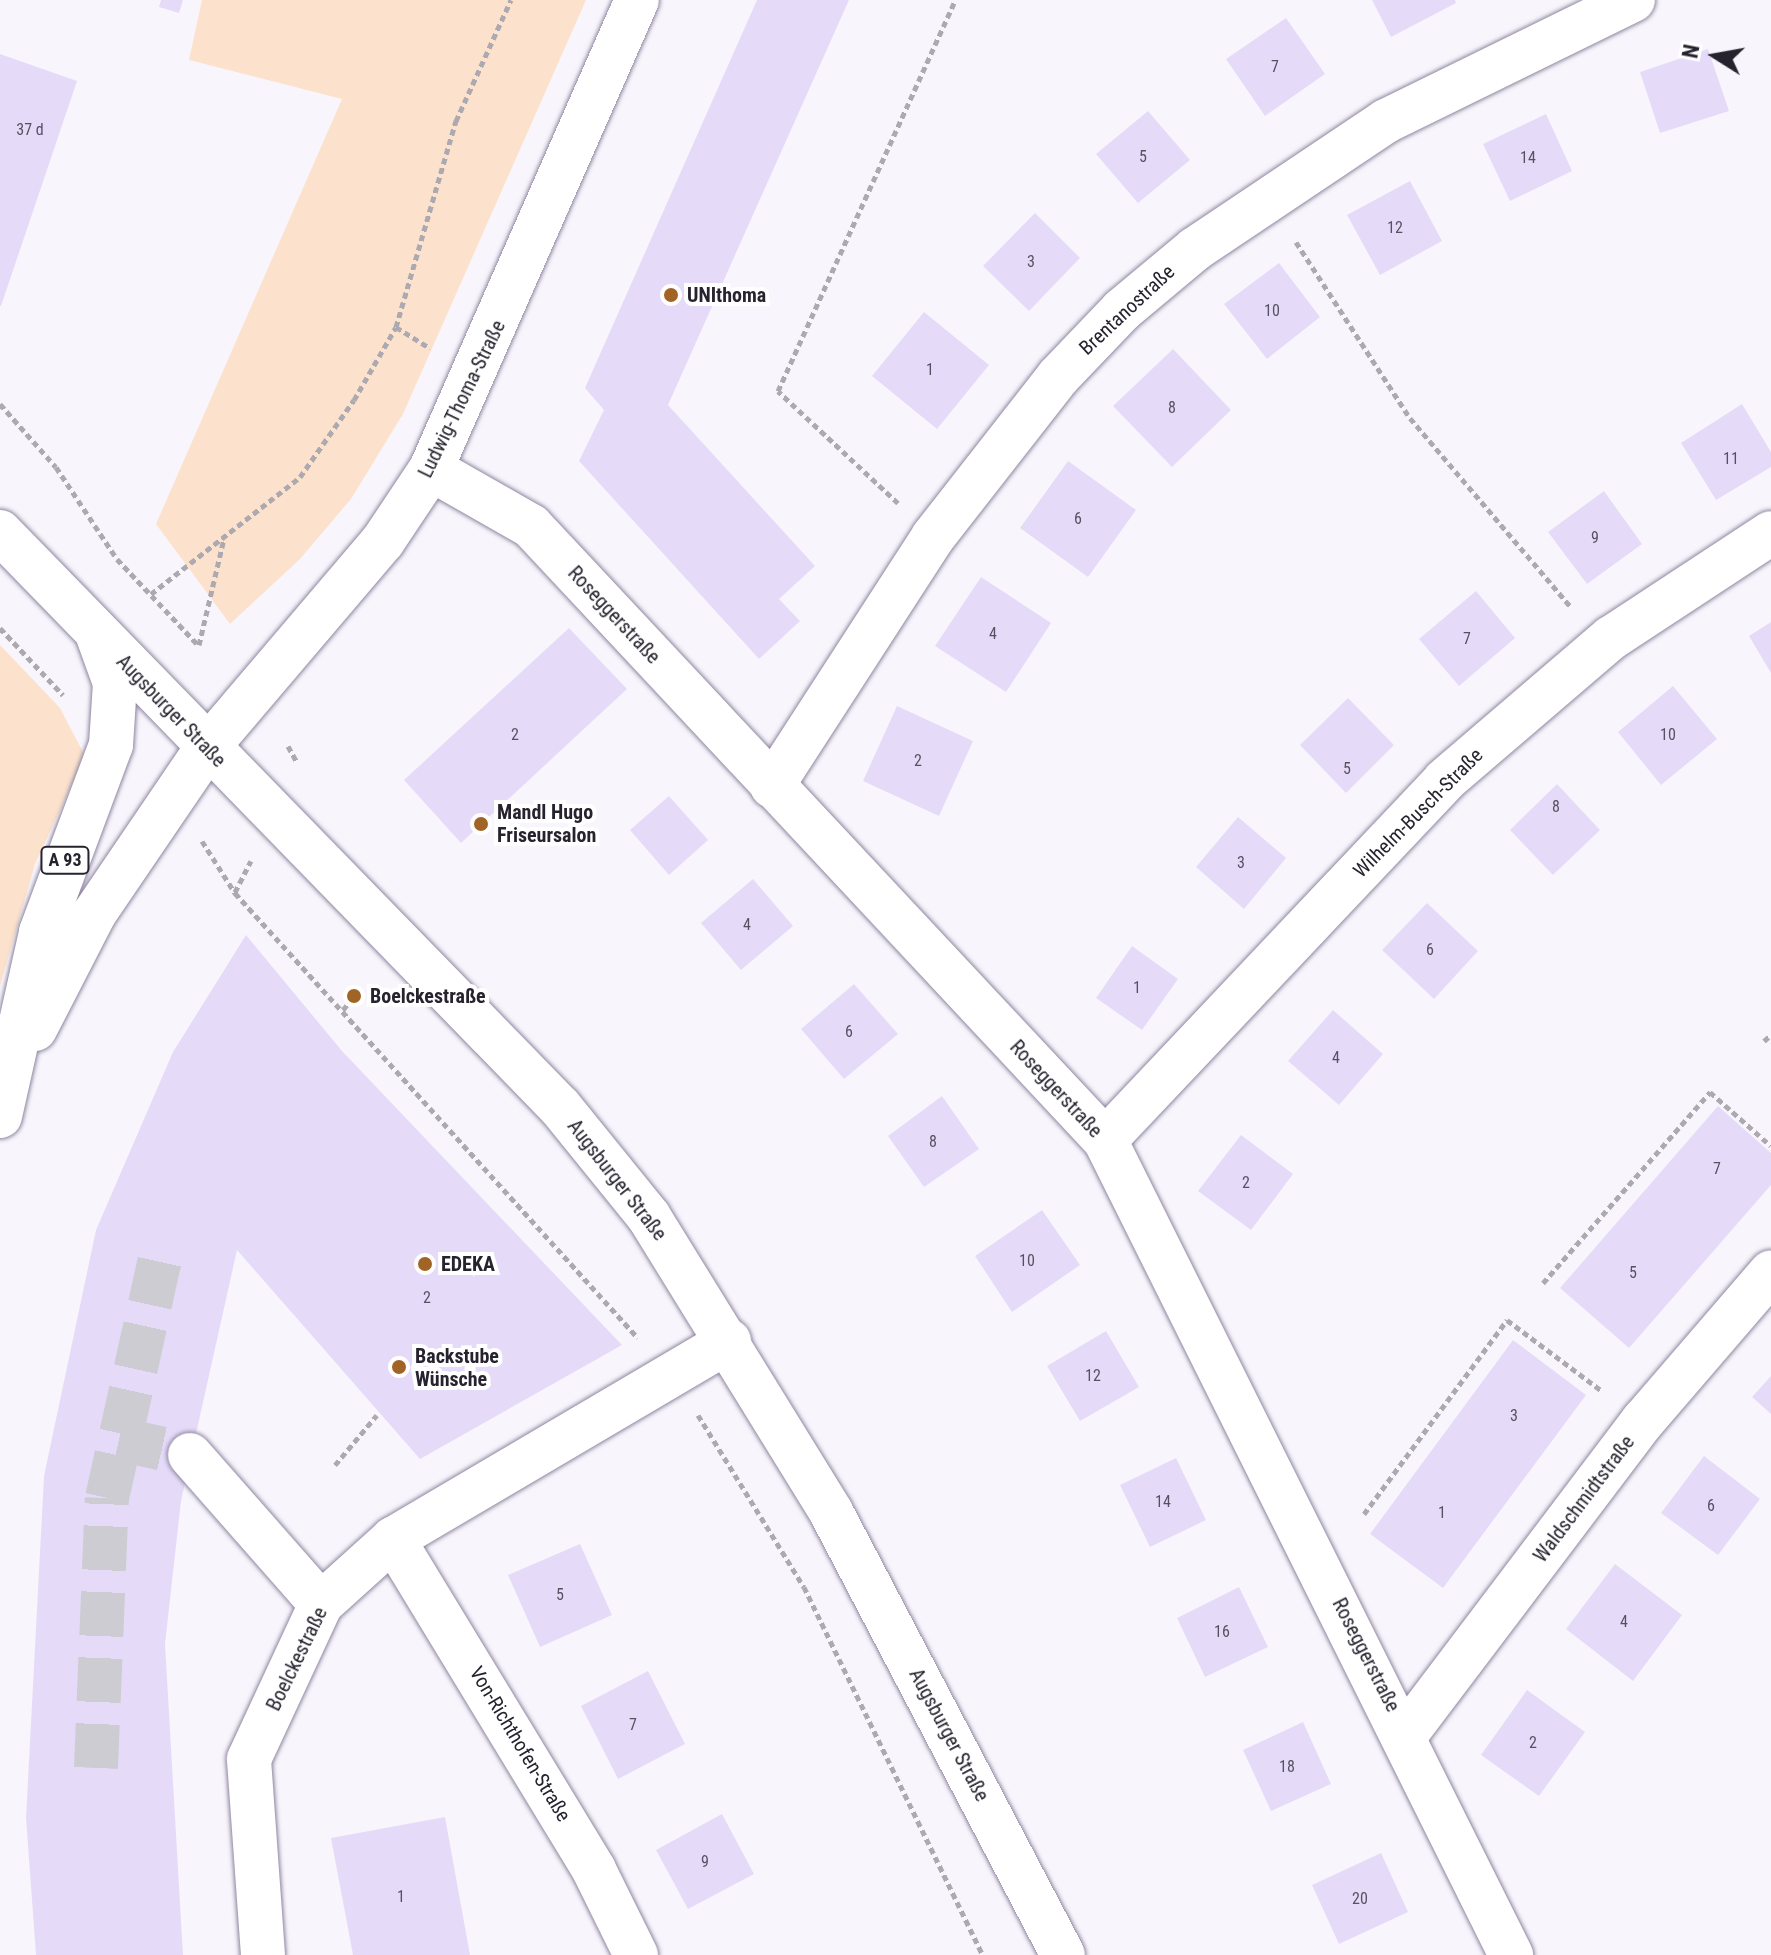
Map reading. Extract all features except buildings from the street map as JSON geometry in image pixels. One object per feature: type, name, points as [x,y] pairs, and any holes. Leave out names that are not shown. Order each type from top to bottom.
[{"type":"main road","name":"Ludwig-Thoma-Straße","points":[[206,749],[383,541],[431,469],[637,0]]},
{"type":"main road","name":"Brentanostraße","points":[[772,786],[933,537],[1058,377],[1122,310],[1267,198],[1386,121],[1633,0]]},
{"type":"main road","name":"Roseggerstraße","points":[[431,469],[531,526],[1105,1140],[1406,1734],[1511,1955]]},
{"type":"main road","name":"Augsburger Straße","points":[[0,532],[206,749],[560,1107],[649,1217],[729,1341],[831,1512],[1063,1955]]},
{"type":"main road","name":"Wilhelm-Busch-Straße","points":[[1105,1140],[1444,781],[1603,645],[1771,533]]},
{"type":"main road","name":"A 93","points":[[3,1102],[41,932],[111,745],[115,683],[98,636]]},
{"type":"main road","name":"A 93","points":[[3,1102],[94,914],[206,749]]},
{"type":"main road","name":"Waldschmidtstraße","points":[[1406,1734],[1643,1421],[1771,1272]]},
{"type":"main road","name":"Boelckestraße","points":[[263,1955],[249,1759],[321,1604],[393,1539],[729,1341]]},
{"type":"main road","points":[[190,1455],[321,1604]]},
{"type":"main road","name":"Von-Richthofen-Straße","points":[[393,1539],[594,1870],[636,1955]]},
{"type":"path","points":[[151,594],[300,477],[396,327],[456,121],[511,0]]},
{"type":"path","points":[[933,537],[778,391],[955,0]]},
{"type":"path","points":[[1267,198],[1410,418],[1603,645]]},
{"type":"path","points":[[0,404],[25,431],[151,594],[199,646],[224,537]]},
{"type":"path","points":[[25,431],[33,423]]},
{"type":"path","points":[[201,840],[235,893],[670,1374],[804,1587],[983,1955]]},
{"type":"path","points":[[235,893],[254,855]]},
{"type":"path","points":[[343,1010],[354,996]]},
{"type":"path","points":[[1764,1041],[1771,1035]]},
{"type":"path","points":[[1543,1283],[1710,1092],[1771,1146]]},
{"type":"path","points":[[1364,1514],[1507,1320],[1643,1421]]},
{"type":"path","points":[[335,1465],[377,1415]]},
{"type":"shaded area","points":[[202,0],[586,0],[403,414],[351,499],[300,559],[230,624],[156,524],[342,99],[189,60]]},
{"type":"shaded area","points":[[0,645],[60,708],[85,756],[35,864],[0,986]]},
{"type":"tunnel","points":[[96,1768],[107,1498],[162,1250]]},
{"type":"tunnel","points":[[119,1439],[190,1455]]},
{"type":"place","name":"UNIthoma","points":[[671,295]]},
{"type":"place","name":"Mandl Hugo Friseursalon","points":[[481,824]]},
{"type":"place","name":"Boelckestraße","points":[[354,996]]},
{"type":"place","name":"EDEKA","points":[[425,1264]]},
{"type":"place","name":"Backstube Wünsche","points":[[399,1367]]}]
